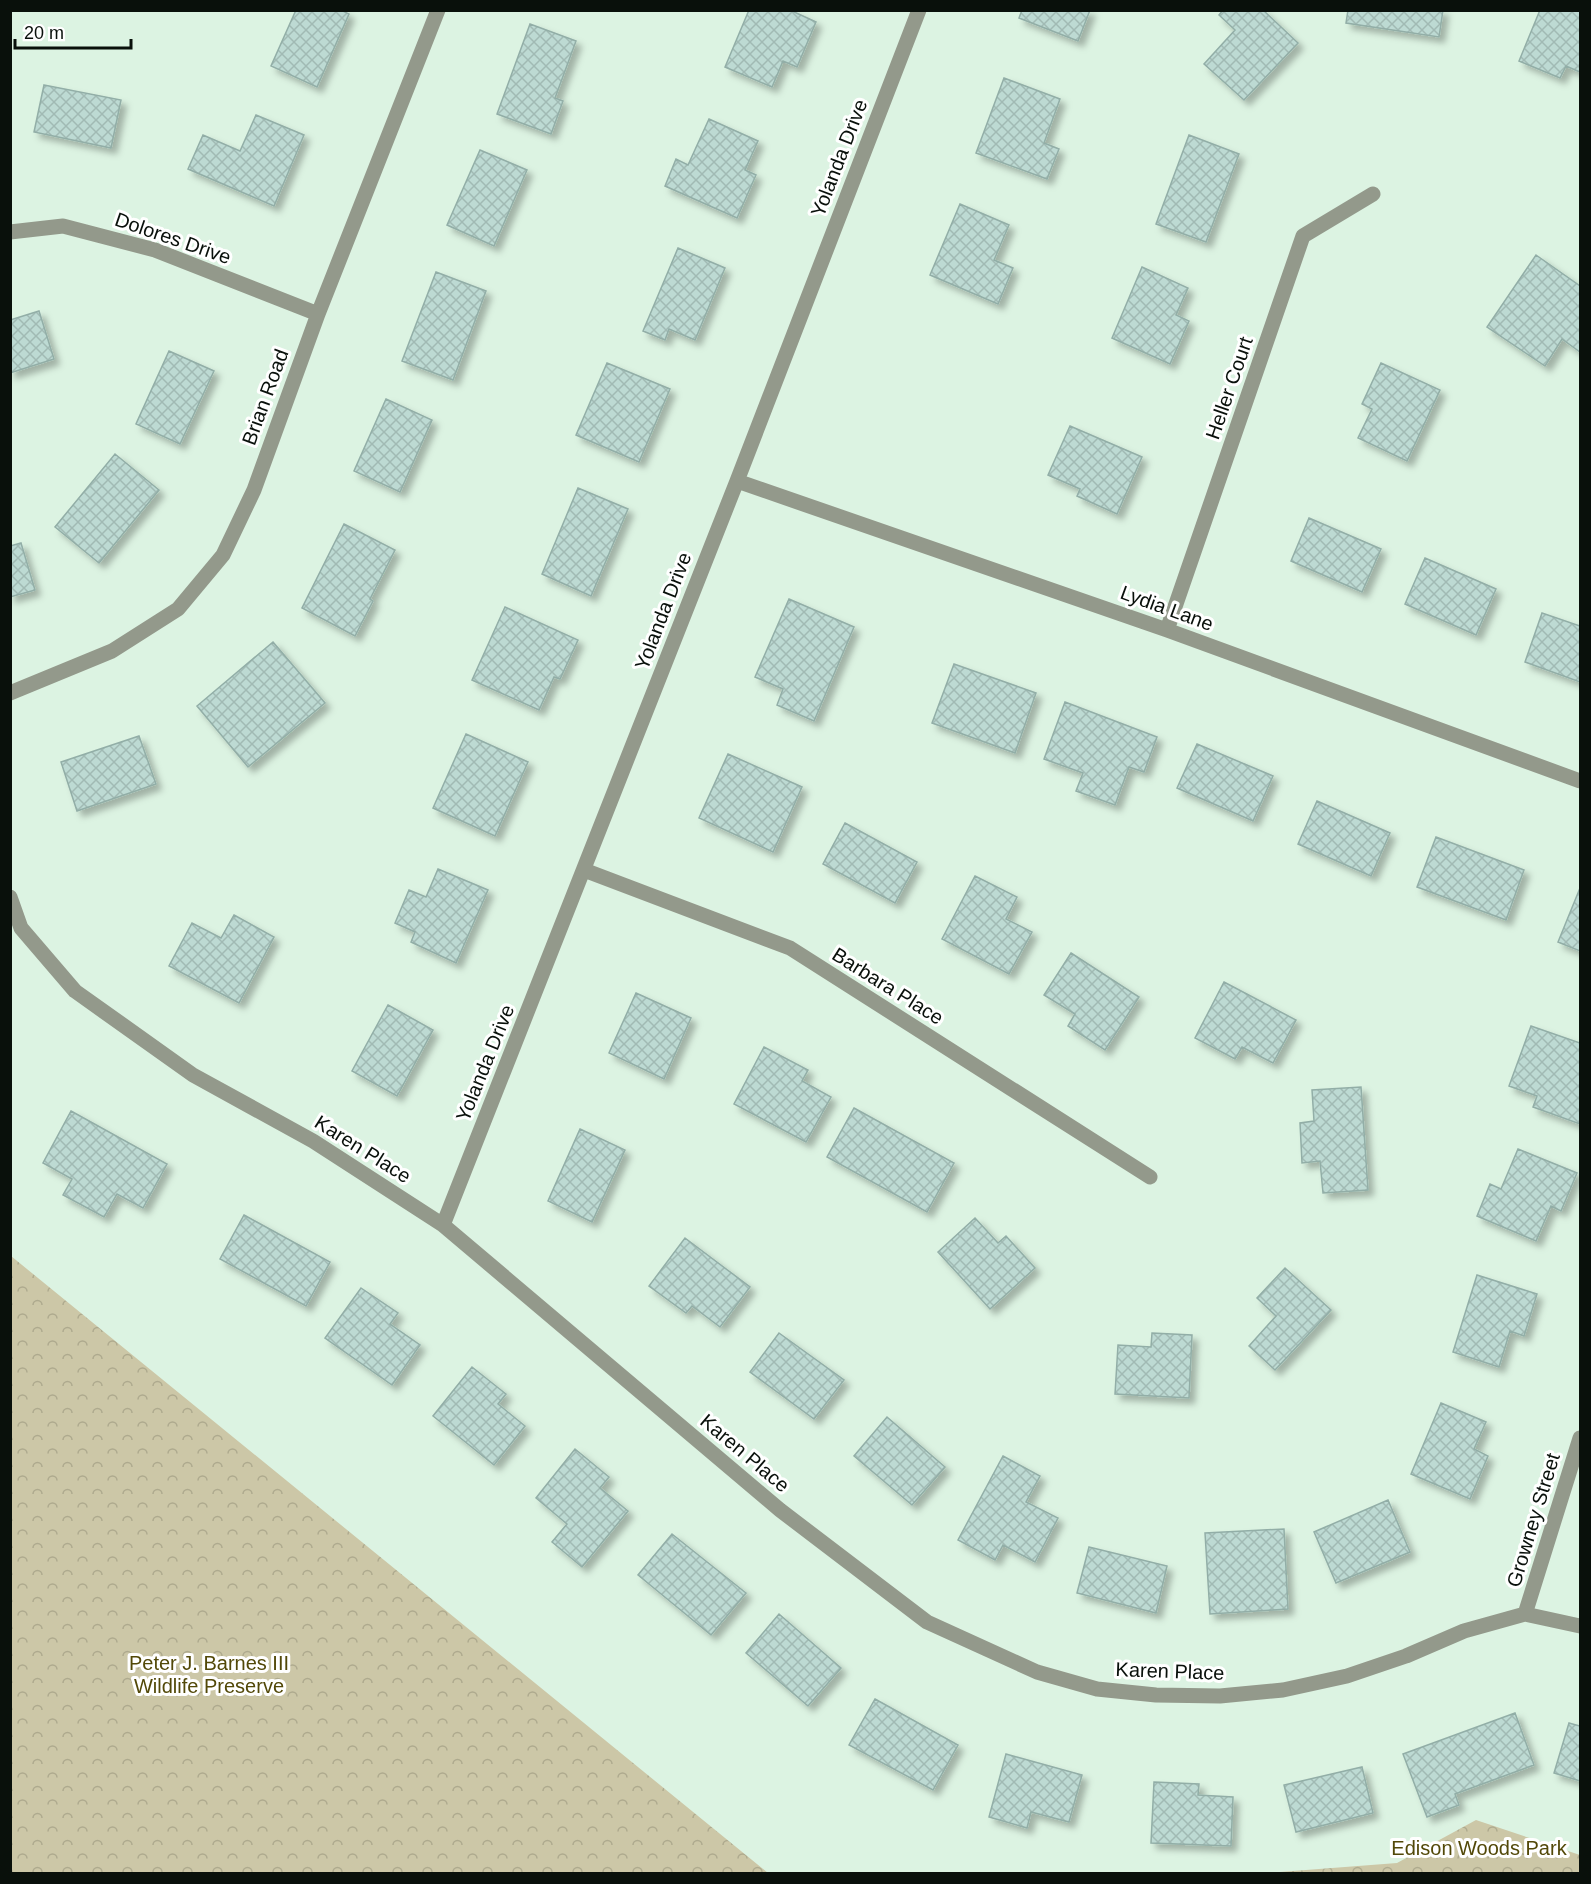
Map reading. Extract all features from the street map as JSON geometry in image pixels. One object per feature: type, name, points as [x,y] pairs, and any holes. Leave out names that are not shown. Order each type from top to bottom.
[{"type":"street","name":"Brian Road","points":[[10,693],[112,651],[178,609],[223,555],[254,490],[318,314],[438,10]]},
{"type":"street","name":"Yolanda Drive","points":[[443,1225],[737,481],[919,10]]},
{"type":"street","name":"Heller Court","points":[[1167,630],[1304,236],[1372,194]]},
{"type":"street","name":"Dolores Drive","points":[[10,232],[63,226],[155,250],[318,314]]},
{"type":"street","name":"Lydia Lane","points":[[737,481],[1167,630],[1581,781]]},
{"type":"street","name":"Barbara Place","points":[[584,870],[790,948],[1150,1177]]},
{"type":"street","name":"Karen Place","points":[[10,897],[21,928],[75,991],[193,1075],[313,1141],[443,1225],[780,1510],[927,1622],[1037,1672],[1097,1689],[1156,1695],[1220,1696],[1283,1690],[1347,1676],[1406,1656],[1464,1631],[1525,1614],[1581,1626]]},
{"type":"street","name":"Growney Street","points":[[1525,1614],[1581,1438]]},
{"type":"green space","name":"Peter J. Barnes III Wildlife Preserve","points":[[11,1256],[768,1873],[11,1873]]},
{"type":"green space","name":"Edison Woods Park","points":[[1476,1820],[1580,1855],[1580,1873],[1268,1873],[1397,1863]]},
{"type":"building","points":[[296,10],[341,10],[349,14],[317,87],[271,66]]},
{"type":"building","points":[[749,10],[790,10],[816,22],[797,67],[783,61],[772,87],[725,67]]},
{"type":"building","points":[[1022,10],[1090,10],[1078,41],[1019,18]]},
{"type":"building","points":[[1223,10],[1263,10],[1298,43],[1244,100],[1204,64],[1235,30],[1219,15]]},
{"type":"building","points":[[1348,10],[1443,10],[1439,37],[1346,23]]},
{"type":"building","points":[[1540,10],[1580,10],[1580,72],[1566,66],[1560,78],[1519,61]]},
{"type":"building","points":[[530,24],[576,41],[555,98],[563,101],[551,134],[497,114]]},
{"type":"building","points":[[1004,78],[1060,99],[1044,143],[1059,149],[1047,179],[976,153]]},
{"type":"building","points":[[44,85],[121,100],[111,148],[34,132]]},
{"type":"building","points":[[256,115],[304,135],[274,206],[188,169],[203,135],[240,151]]},
{"type":"building","points":[[709,119],[758,141],[745,170],[756,175],[737,218],[665,186],[676,159],[688,165]]},
{"type":"building","points":[[1189,135],[1239,154],[1206,242],[1156,224]]},
{"type":"building","points":[[480,150],[527,170],[494,246],[447,225]]},
{"type":"building","points":[[960,204],[1009,225],[994,260],[1013,268],[998,304],[930,275]]},
{"type":"building","points":[[678,248],[725,268],[695,340],[669,329],[665,340],[643,331]]},
{"type":"building","points":[[1536,255],[1580,286],[1580,352],[1562,339],[1545,366],[1487,327]]},
{"type":"building","points":[[1142,267],[1188,288],[1176,315],[1189,321],[1170,364],[1112,338]]},
{"type":"building","points":[[436,272],[486,291],[453,380],[402,361]]},
{"type":"building","points":[[39,311],[54,359],[10,373],[10,320]]},
{"type":"building","points":[[169,351],[214,371],[180,444],[136,424]]},
{"type":"building","points":[[607,363],[670,389],[639,462],[576,435]]},
{"type":"building","points":[[1381,363],[1440,390],[1407,461],[1358,438],[1372,409],[1362,404]]},
{"type":"building","points":[[386,399],[432,420],[400,492],[354,471]]},
{"type":"building","points":[[1070,426],[1142,457],[1117,514],[1077,496],[1080,489],[1048,475]]},
{"type":"building","points":[[115,454],[159,490],[99,563],[55,527]]},
{"type":"building","points":[[578,488],[628,509],[591,596],[542,574]]},
{"type":"building","points":[[1309,518],[1381,549],[1362,592],[1291,561]]},
{"type":"building","points":[[344,524],[395,550],[370,599],[373,601],[355,636],[302,608]]},
{"type":"building","points":[[21,543],[35,590],[10,597],[10,546]]},
{"type":"building","points":[[1425,558],[1496,589],[1476,635],[1405,604]]},
{"type":"building","points":[[789,599],[854,627],[814,721],[777,705],[783,689],[755,677]]},
{"type":"building","points":[[505,607],[578,640],[560,679],[554,677],[539,710],[472,680]]},
{"type":"building","points":[[1542,613],[1580,626],[1580,682],[1525,662]]},
{"type":"building","points":[[273,642],[325,703],[248,767],[197,706]]},
{"type":"building","points":[[954,664],[1036,693],[1015,753],[932,723]]},
{"type":"building","points":[[1065,702],[1157,737],[1144,772],[1129,767],[1115,805],[1076,791],[1083,773],[1044,759]]},
{"type":"building","points":[[466,734],[528,762],[495,836],[433,808]]},
{"type":"building","points":[[139,736],[156,784],[77,811],[61,762]]},
{"type":"building","points":[[1197,744],[1273,776],[1253,821],[1177,788]]},
{"type":"building","points":[[728,754],[802,787],[773,852],[699,818]]},
{"type":"building","points":[[1317,801],[1390,833],[1371,876],[1298,844]]},
{"type":"building","points":[[845,823],[917,862],[895,903],[823,864]]},
{"type":"building","points":[[1436,837],[1524,870],[1506,920],[1417,887]]},
{"type":"building","points":[[438,869],[488,890],[456,963],[411,942],[415,932],[395,923],[409,890],[426,897]]},
{"type":"building","points":[[975,876],[1017,897],[1006,919],[1032,932],[1009,974],[942,939]]},
{"type":"building","points":[[1580,888],[1580,951],[1558,942]]},
{"type":"building","points":[[234,915],[274,937],[239,1003],[169,966],[192,923],[221,938]]},
{"type":"building","points":[[1071,953],[1139,997],[1105,1050],[1068,1026],[1075,1014],[1044,995]]},
{"type":"building","points":[[1224,982],[1296,1020],[1273,1063],[1242,1047],[1235,1059],[1195,1038]]},
{"type":"building","points":[[636,993],[691,1018],[664,1079],[609,1053]]},
{"type":"building","points":[[388,1005],[433,1030],[397,1096],[352,1071]]},
{"type":"building","points":[[1531,1026],[1580,1043],[1580,1124],[1533,1107],[1537,1096],[1509,1086]]},
{"type":"building","points":[[764,1047],[808,1070],[802,1081],[831,1097],[806,1142],[734,1104]]},
{"type":"building","points":[[1361,1087],[1368,1190],[1323,1193],[1320,1161],[1302,1163],[1300,1123],[1314,1121],[1312,1090]]},
{"type":"building","points":[[854,1108],[954,1163],[927,1212],[827,1157]]},
{"type":"building","points":[[71,1111],[167,1164],[143,1208],[117,1194],[104,1217],[63,1195],[72,1179],[43,1163]]},
{"type":"building","points":[[580,1129],[625,1150],[592,1222],[548,1201]]},
{"type":"building","points":[[1518,1149],[1577,1173],[1561,1211],[1551,1206],[1536,1241],[1477,1216],[1490,1184],[1501,1189]]},
{"type":"building","points":[[244,1215],[330,1262],[306,1306],[220,1259]]},
{"type":"building","points":[[975,1218],[998,1243],[1006,1236],[1035,1268],[990,1309],[938,1252]]},
{"type":"building","points":[[685,1238],[750,1287],[720,1327],[692,1306],[686,1313],[649,1286]]},
{"type":"building","points":[[1285,1268],[1331,1310],[1275,1370],[1249,1346],[1276,1316],[1257,1298]]},
{"type":"building","points":[[1477,1275],[1537,1294],[1524,1336],[1510,1331],[1499,1367],[1453,1352]]},
{"type":"building","points":[[361,1288],[398,1313],[390,1324],[420,1345],[392,1385],[325,1338]]},
{"type":"building","points":[[779,1333],[844,1380],[814,1419],[750,1372]]},
{"type":"building","points":[[1152,1333],[1192,1335],[1189,1398],[1115,1394],[1118,1345],[1151,1347]]},
{"type":"building","points":[[472,1367],[506,1394],[498,1404],[525,1426],[494,1465],[433,1416]]},
{"type":"building","points":[[1441,1403],[1486,1422],[1474,1449],[1488,1456],[1470,1499],[1411,1474]]},
{"type":"building","points":[[887,1417],[945,1467],[912,1505],[854,1456]]},
{"type":"building","points":[[575,1449],[609,1477],[600,1488],[628,1511],[582,1567],[552,1542],[567,1524],[536,1498]]},
{"type":"building","points":[[1003,1456],[1040,1476],[1026,1502],[1058,1518],[1035,1562],[1003,1545],[995,1560],[958,1540]]},
{"type":"building","points":[[1388,1500],[1410,1552],[1336,1583],[1314,1532]]},
{"type":"building","points":[[1284,1529],[1288,1609],[1210,1614],[1205,1533]]},
{"type":"building","points":[[672,1534],[746,1593],[711,1635],[638,1575]]},
{"type":"building","points":[[1089,1547],[1167,1566],[1156,1613],[1077,1593]]},
{"type":"building","points":[[779,1614],[841,1668],[808,1706],[746,1653]]},
{"type":"building","points":[[875,1699],[958,1745],[933,1790],[849,1745]]},
{"type":"building","points":[[1515,1713],[1534,1765],[1455,1794],[1459,1805],[1427,1817],[1403,1754]]},
{"type":"building","points":[[1569,1723],[1580,1726],[1580,1781],[1554,1773]]},
{"type":"building","points":[[1006,1754],[1082,1775],[1069,1822],[1031,1812],[1027,1828],[989,1817]]},
{"type":"building","points":[[1362,1767],[1373,1813],[1296,1832],[1284,1785]]},
{"type":"building","points":[[1154,1782],[1199,1784],[1198,1795],[1233,1797],[1231,1846],[1151,1843]]}]
